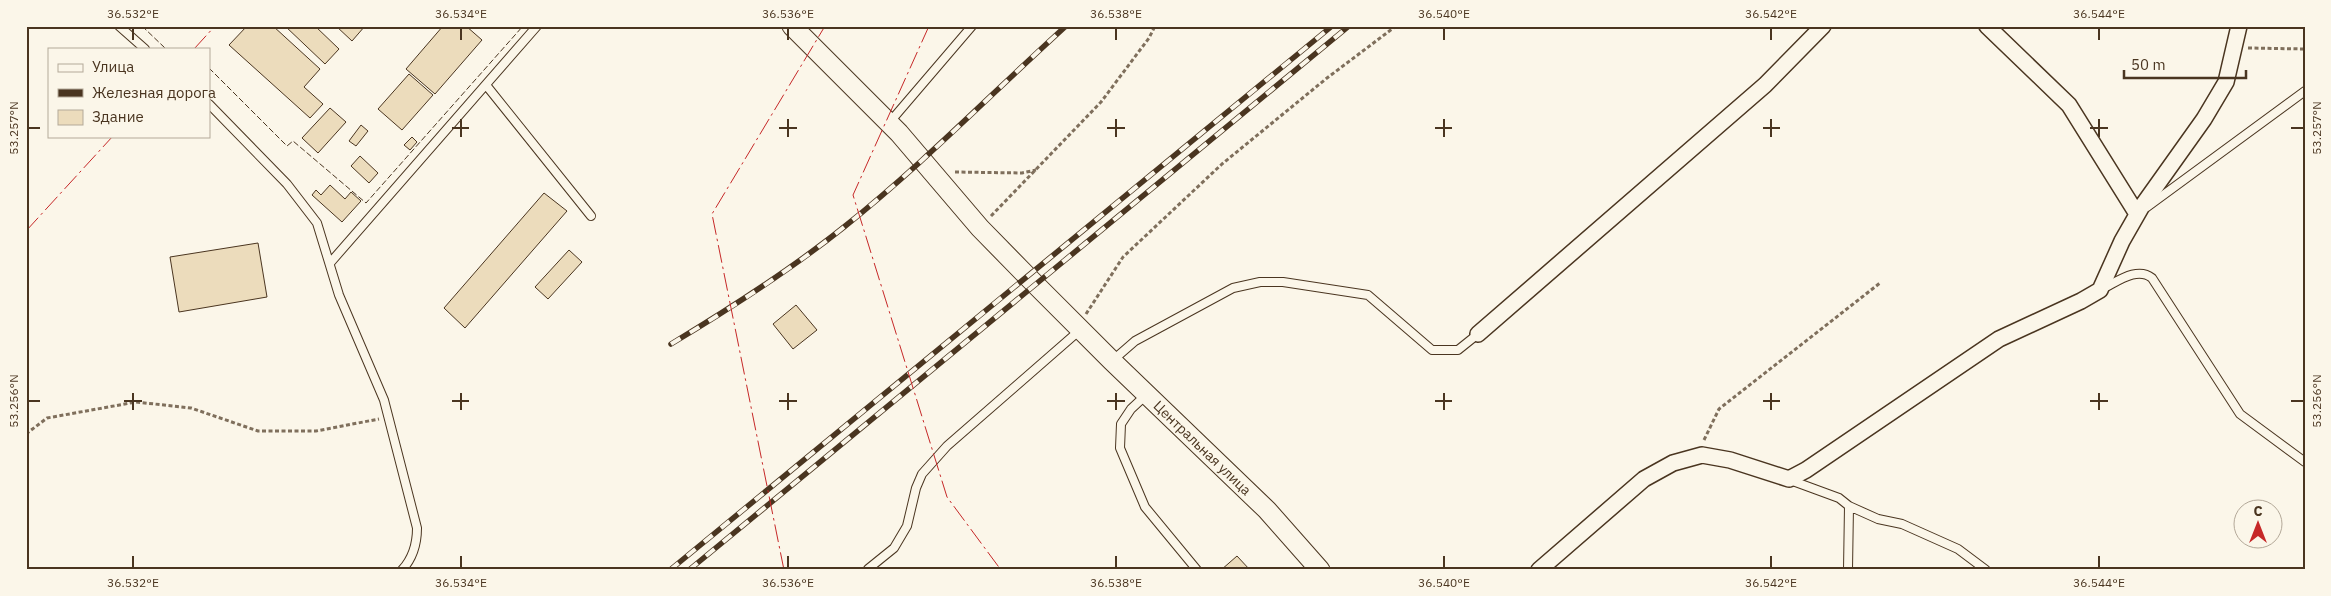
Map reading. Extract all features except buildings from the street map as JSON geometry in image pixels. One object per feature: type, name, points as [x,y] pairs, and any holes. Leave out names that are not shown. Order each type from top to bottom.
[{"type":"street","name":"Центральная улица","points":[[792,26],[889,123],[980,228],[1078,328],[1268,510],[1320,570]]},
{"type":"street","points":[[1478,334],[1765,85],[1823,26]]},
{"type":"street","points":[[1988,26],[2069,105],[2137,214]]},
{"type":"street","points":[[2227,26],[2234,48]]},
{"type":"street","points":[[1539,570],[1644,479],[1673,463],[1702,455],[1730,460],[1788,479],[1806,470],[1999,339],[2081,301],[2100,290],[2122,241],[2137,214],[2204,119],[2226,82],[2238,26]]},
{"type":"lane","points":[[119,26],[144,48]]},
{"type":"lane","points":[[330,263],[537,26]]},
{"type":"lane","points":[[889,123],[972,26]]},
{"type":"lane","points":[[486,85],[591,216]]},
{"type":"lane","points":[[2137,214],[2305,91]]},
{"type":"lane","points":[[210,105],[288,184],[318,223],[339,295],[384,400],[417,528],[417,539],[410,561],[402,570]]},
{"type":"lane","points":[[2100,290],[2136,273],[2146,273],[2152,278],[2240,414],[2305,462]]},
{"type":"lane","points":[[1112,361],[1135,341],[1233,288],[1260,282],[1283,282],[1368,295],[1432,350],[1458,350],[1478,334]]},
{"type":"lane","points":[[867,570],[894,548],[907,526],[916,488],[922,474],[947,446],[1078,328]]},
{"type":"lane","points":[[1146,394],[1121,424],[1120,448],[1145,507],[1197,570]]},
{"type":"lane","points":[[1788,479],[1839,498],[1849,506],[1878,519],[1902,524],[1958,549],[1986,570]]},
{"type":"lane","points":[[1848,570],[1849,506]]},
{"type":"path","points":[[980,228],[1102,102],[1149,38],[1155,26]]},
{"type":"path","points":[[1078,328],[1123,257],[1215,170],[1327,78],[1396,26]]},
{"type":"path","points":[[2234,48],[2305,49]]},
{"type":"path","points":[[932,172],[1013,173],[1037,169]]},
{"type":"path","points":[[1702,455],[1705,435],[1719,409],[1880,283]]},
{"type":"path","points":[[26,434],[48,418],[136,402],[191,408],[258,431],[316,431],[389,417]]},
{"type":"railway","points":[[671,344],[716,317],[802,259],[844,227],[929,154],[1066,26]]},
{"type":"railway","points":[[670,570],[1332,26]]},
{"type":"railway","points":[[689,570],[1349,26]]},
{"type":"fence","points":[[142,26],[165,48]]},
{"type":"fence","points":[[210,69],[287,146],[293,141],[366,203],[523,26]]},
{"type":"power","points":[[195,48],[215,26]]},
{"type":"power","points":[[784,570],[712,214],[825,26]]},
{"type":"power","points":[[929,26],[853,195],[947,497],[1001,570]]},
{"type":"power","points":[[26,231],[111,138]]}]
